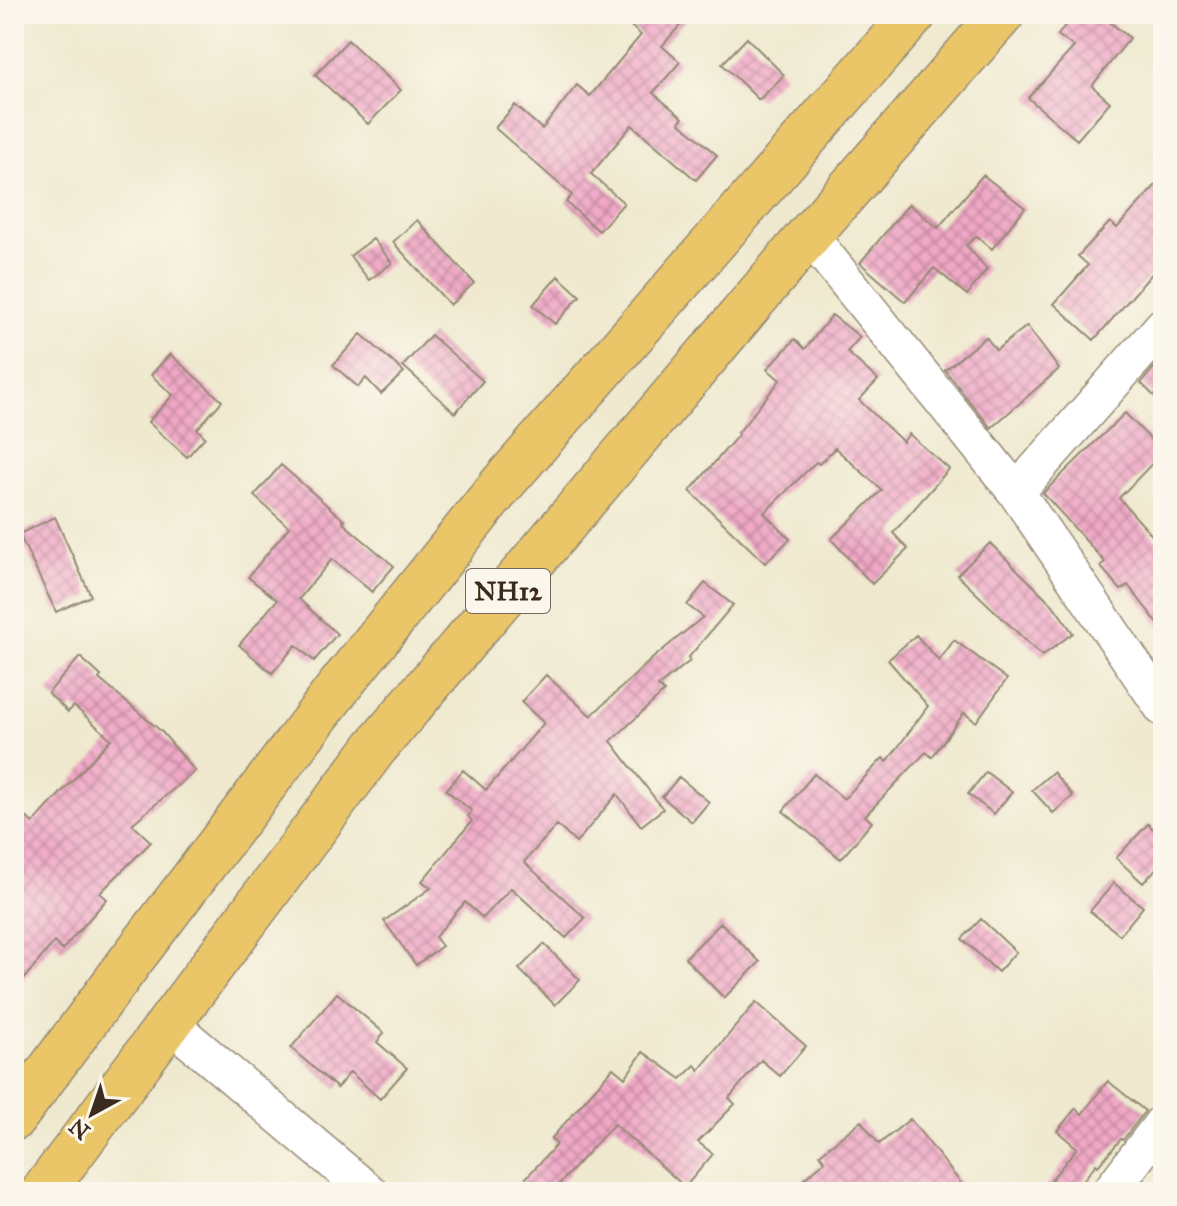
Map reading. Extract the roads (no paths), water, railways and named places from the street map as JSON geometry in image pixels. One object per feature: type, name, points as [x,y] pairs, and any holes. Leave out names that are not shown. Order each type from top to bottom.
[{"type":"highway","name":"NH12","points":[[14,1118],[333,696],[502,484],[914,14]]},
{"type":"highway","name":"NH12","points":[[43,1192],[375,748],[809,235],[1002,14]]},
{"type":"street","points":[[809,235],[1016,492],[1163,708]]},
{"type":"street","points":[[1016,492],[1163,326]]},
{"type":"street","points":[[168,1022],[369,1192]]},
{"type":"street","points":[[1110,1192],[1163,1122]]}]
